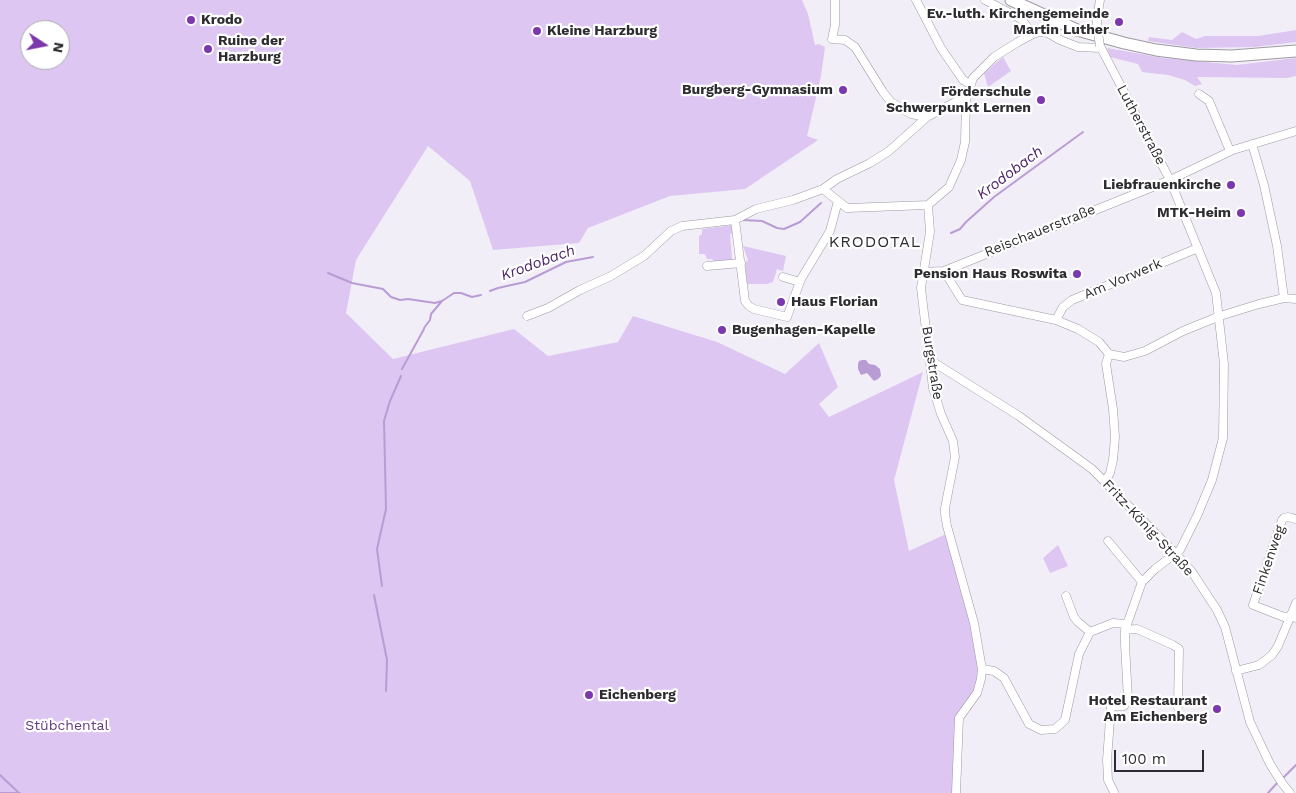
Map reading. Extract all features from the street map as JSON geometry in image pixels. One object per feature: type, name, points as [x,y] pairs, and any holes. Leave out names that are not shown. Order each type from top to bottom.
[{"type":"highway","points":[[1011,0],[1082,31],[1151,49],[1196,55],[1226,56],[1296,51]]},
{"type":"street","points":[[835,0],[835,25],[832,39],[845,40],[855,47],[883,92],[892,102],[911,114],[927,117]]},
{"type":"street","points":[[916,0],[941,48],[963,80],[970,84]]},
{"type":"street","points":[[985,0],[1021,19],[1033,34]]},
{"type":"street","name":"Lutherstraße","points":[[1100,0],[1097,18],[1100,47],[1170,180],[1216,293],[1220,316],[1224,374],[1224,411],[1220,452],[1212,480],[1197,516],[1180,550],[1176,554]]},
{"type":"street","points":[[823,189],[847,208],[928,205],[949,187],[961,160],[965,142],[966,100],[970,84],[973,78],[994,57],[1033,34],[1044,32],[1070,45],[1100,47]]},
{"type":"street","points":[[1199,94],[1210,101],[1230,151]]},
{"type":"street","points":[[527,316],[548,308],[580,290],[611,276],[644,256],[671,231],[682,226],[735,220],[756,209],[793,200],[823,189],[837,179],[870,163],[889,151],[927,117],[958,100],[966,100]]},
{"type":"street","name":"Reischauerstraße","points":[[922,272],[944,271],[1170,180],[1230,151],[1296,131]]},
{"type":"street","points":[[1252,144],[1264,185],[1278,246],[1284,298]]},
{"type":"street","points":[[735,220],[745,300],[749,306],[787,317],[810,261],[830,231],[838,201]]},
{"type":"street","name":"Burgstraße","points":[[928,205],[930,232],[922,272],[921,288],[933,388],[954,448],[954,463],[945,508],[947,526],[974,623],[982,668],[977,693],[960,718],[956,793]]},
{"type":"street","name":"Am Vorwerk","points":[[1056,320],[1063,307],[1072,300],[1198,248]]},
{"type":"street","points":[[707,266],[741,263]]},
{"type":"street","points":[[944,271],[954,290],[962,300],[1056,320],[1078,329],[1099,342],[1109,354],[1124,357],[1145,351],[1183,331],[1220,316],[1284,298],[1296,299]]},
{"type":"street","points":[[783,277],[800,282]]},
{"type":"street","points":[[1105,481],[1110,473],[1113,460],[1114,437],[1113,409],[1106,364],[1109,354]]},
{"type":"street","name":"Fritz-König-Straße","points":[[930,360],[1019,416],[1092,469],[1192,572],[1217,610],[1225,628],[1250,722],[1280,780],[1290,793]]},
{"type":"street","name":"Finkenweg","points":[[1294,617],[1284,618],[1253,606],[1282,520],[1288,517],[1296,519]]},
{"type":"street","points":[[1108,540],[1142,582]]},
{"type":"street","points":[[1108,793],[1114,793],[1108,780],[1107,760],[1111,706],[1124,706],[1128,699],[1124,644],[1126,627],[1142,582],[1155,569],[1176,554]]},
{"type":"street","points":[[1066,596],[1074,617],[1090,632]]},
{"type":"street","points":[[1236,671],[1259,665],[1272,655],[1294,617],[1296,603]]},
{"type":"street","points":[[982,668],[994,670],[1004,678],[1029,724],[1042,730],[1055,729],[1065,720],[1079,654],[1090,632],[1113,623],[1137,629],[1179,649],[1178,707]]},
{"type":"green space","name":"Stübchental","points":[[0,0],[802,0],[808,14],[815,45],[819,44],[825,47],[821,76],[807,136],[818,140],[745,189],[670,196],[588,228],[579,243],[493,250],[470,181],[428,146],[356,260],[346,313],[393,359],[514,329],[548,356],[618,342],[633,316],[717,342],[785,374],[819,343],[838,387],[819,404],[829,417],[923,372],[894,480],[909,551],[946,534],[979,654],[979,675],[974,691],[958,714],[958,793],[0,793]]},
{"type":"green space","points":[[1296,30],[1296,42],[1255,47],[1196,48],[1148,41],[1149,37],[1172,40],[1182,32],[1196,39],[1205,36],[1258,36]]},
{"type":"green space","points":[[1107,48],[1163,58],[1237,65],[1296,58],[1296,76],[1287,78],[1197,77],[1202,84],[1195,86],[1185,80],[1168,75],[1142,72],[1138,64],[1110,57]]},
{"type":"green space","points":[[1003,57],[1011,71],[988,87],[984,73]]},
{"type":"green space","points":[[734,225],[735,233],[730,234],[732,260],[715,263],[712,259],[707,259],[705,254],[699,254],[699,236],[702,234],[702,229]]},
{"type":"green space","points":[[743,246],[786,256],[783,271],[777,269],[773,282],[767,284],[747,284],[745,263],[748,260]]},
{"type":"green space","points":[[1058,545],[1068,566],[1050,573],[1043,558]]},
{"type":"shaded area","points":[[862,360],[866,360],[869,364],[875,365],[880,369],[881,376],[878,379],[874,381],[867,373],[861,375],[858,364]]},
{"type":"waterway","name":"Krodobach","points":[[951,233],[960,229],[994,197],[1083,132]]},
{"type":"waterway","name":"Krodobach","points":[[743,220],[762,221],[784,229],[800,222],[821,203]]},
{"type":"waterway","name":"Krodobach","points":[[490,291],[525,282],[566,262],[593,257]]},
{"type":"waterway","name":"Krodobach","points":[[328,273],[352,283],[383,289],[391,297],[400,300],[408,299],[435,303],[454,293],[461,293],[472,297],[481,295]]},
{"type":"waterway","points":[[424,328],[430,320],[431,314],[442,301]]},
{"type":"waterway","points":[[402,369],[424,329]]},
{"type":"waterway","points":[[382,586],[377,549],[386,509],[384,421],[401,376]]},
{"type":"waterway","points":[[374,595],[387,660],[386,691]]},
{"type":"waterway","points":[[1282,779],[1296,765]]},
{"type":"waterway","points":[[0,775],[18,792]]},
{"type":"waterway","points":[[1268,793],[1278,782]]},
{"type":"waterway","points":[[0,793],[20,793]]},
{"type":"place","name":"Krodo","points":[[191,20]]},
{"type":"place","name":"Ev.-luth. Kirchengemeinde Martin Luther","points":[[1119,22]]},
{"type":"place","name":"Kleine Harzburg","points":[[537,31]]},
{"type":"place","name":"Ruine der Harzburg","points":[[208,49]]},
{"type":"place","name":"Burgberg-Gymnasium","points":[[843,90]]},
{"type":"place","name":"Förderschule Schwerpunkt Lernen","points":[[1041,100]]},
{"type":"place","name":"Liebfrauenkirche","points":[[1231,185]]},
{"type":"place","name":"MTK-Heim","points":[[1241,213]]},
{"type":"place","name":"Pension Haus Roswita","points":[[1077,274]]},
{"type":"place","name":"Haus Florian","points":[[781,302]]},
{"type":"place","name":"Bugenhagen-Kapelle","points":[[722,330]]},
{"type":"place","name":"Eichenberg","points":[[589,695]]},
{"type":"place","name":"Hotel Restaurant Am Eichenberg","points":[[1217,709]]},
{"type":"district","name":"KRODOTAL","points":[[875,242]]}]
